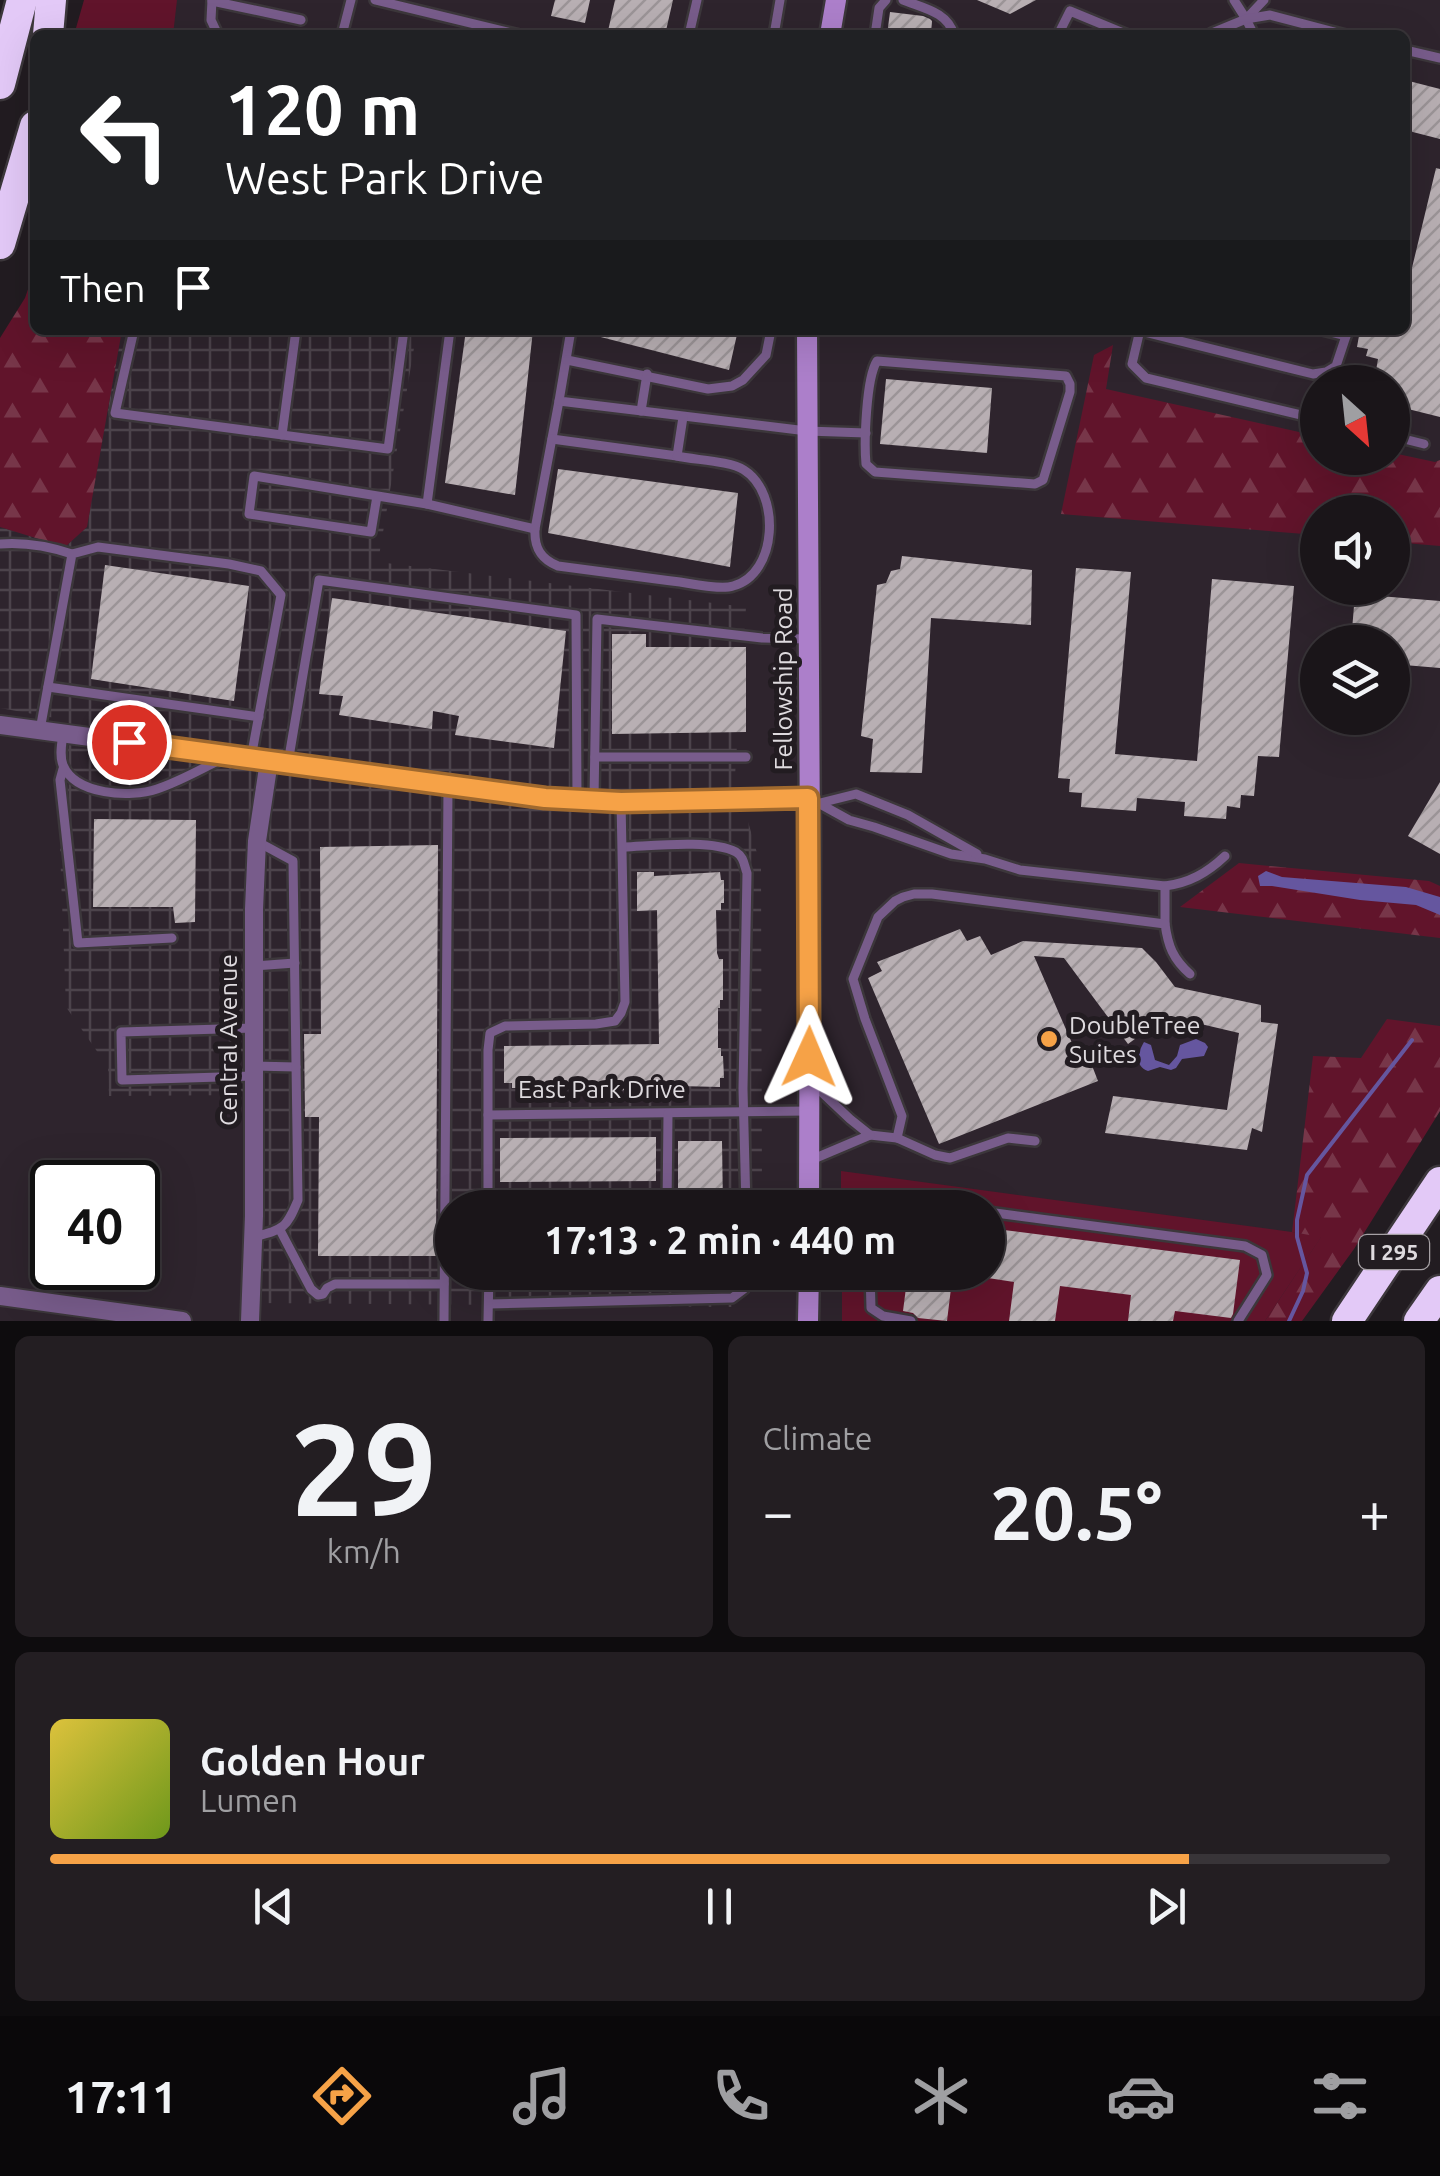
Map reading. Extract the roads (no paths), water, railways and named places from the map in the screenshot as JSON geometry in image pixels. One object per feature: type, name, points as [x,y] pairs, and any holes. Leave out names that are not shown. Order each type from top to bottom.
[{"type":"highway","points":[[0,84],[22,4]]},
{"type":"highway","points":[[0,244],[30,143]]},
{"type":"highway","name":"I 295","points":[[1347,1321],[1440,1182]]},
{"type":"highway","name":"I 295","points":[[1419,1321],[1440,1291]]},
{"type":"street","points":[[831,30],[836,0]]},
{"type":"street","name":"Fellowship Road","points":[[807,335],[808,639],[814,801],[809,1190]]},
{"type":"street","points":[[0,724],[545,798],[621,802],[814,801]]},
{"type":"street","name":"Central Avenue","points":[[250,1321],[257,841],[269,760]]},
{"type":"street","points":[[808,1290],[808,1321]]},
{"type":"street","points":[[0,1296],[182,1321]]},
{"type":"lane","points":[[216,30],[211,20],[212,0],[255,5],[301,20]]},
{"type":"lane","points":[[343,30],[351,0]]},
{"type":"lane","points":[[375,0],[501,30]]},
{"type":"lane","points":[[690,30],[697,0]]},
{"type":"lane","points":[[775,30],[780,0]]},
{"type":"lane","points":[[903,0],[945,17],[953,30]]},
{"type":"lane","points":[[1234,0],[1252,30]]},
{"type":"lane","points":[[1246,19],[1264,0]]},
{"type":"lane","points":[[876,30],[880,1]]},
{"type":"lane","points":[[1060,30],[1070,11],[1116,30]]},
{"type":"lane","points":[[1219,30],[1270,15],[1327,30]]},
{"type":"lane","points":[[1410,51],[1440,58]]},
{"type":"lane","points":[[133,335],[115,414],[388,449],[403,335]]},
{"type":"lane","points":[[282,435],[295,335]]},
{"type":"lane","points":[[428,504],[449,335]]},
{"type":"lane","points":[[552,439],[742,468],[765,494],[769,511],[768,544],[761,563],[733,586],[702,585],[558,566],[539,553],[534,529],[570,335]]},
{"type":"lane","points":[[567,360],[708,388],[732,386],[766,355],[770,335]]},
{"type":"lane","points":[[1139,335],[1132,364],[1146,378],[1300,414]]},
{"type":"lane","points":[[1156,335],[1312,374],[1336,366],[1346,335]]},
{"type":"lane","points":[[878,361],[1066,376],[1070,384],[1047,470],[1035,484],[874,472],[866,464],[866,433],[872,368],[878,361]]},
{"type":"lane","points":[[641,411],[646,374]]},
{"type":"lane","points":[[559,401],[807,431],[866,433]]},
{"type":"lane","points":[[677,456],[683,417]]},
{"type":"lane","points":[[1410,440],[1424,444]]},
{"type":"lane","points":[[378,496],[371,532],[248,514],[254,476],[428,504],[534,529]]},
{"type":"lane","points":[[0,544],[20,543],[72,554],[98,546],[261,571],[281,596],[258,717],[269,760]]},
{"type":"lane","points":[[40,730],[72,554]]},
{"type":"lane","points":[[269,760],[319,580],[576,615],[586,800]]},
{"type":"lane","points":[[586,800],[595,756],[596,619],[762,638],[808,639]]},
{"type":"lane","points":[[48,688],[258,717]]},
{"type":"lane","points":[[63,733],[64,768],[96,790],[117,793],[158,789],[229,755]]},
{"type":"lane","points":[[595,756],[746,757]]},
{"type":"lane","points":[[64,768],[60,780],[78,943],[172,938]]},
{"type":"lane","points":[[445,1190],[448,786]]},
{"type":"lane","points":[[814,801],[856,794],[917,820],[985,859]]},
{"type":"lane","points":[[814,801],[849,820],[952,854],[1020,870],[1165,886],[1182,884],[1225,856]]},
{"type":"lane","points":[[488,1115],[490,1034],[505,1026],[615,1021],[622,1012],[625,1002],[621,802]]},
{"type":"lane","points":[[254,1237],[280,1230],[290,1220],[298,1200],[294,860],[257,841]]},
{"type":"lane","points":[[624,847],[702,844],[734,851],[742,858],[747,872],[746,1190]]},
{"type":"lane","points":[[1165,886],[1165,924],[1170,949],[1190,974]]},
{"type":"lane","points":[[897,1138],[902,1116],[852,979],[878,917],[894,900],[932,894],[1165,924]]},
{"type":"lane","points":[[254,966],[295,963]]},
{"type":"lane","points":[[254,1028],[121,1032],[122,1080],[296,1066]]},
{"type":"lane","points":[[809,1080],[870,1135]]},
{"type":"lane","name":"East Park Drive","points":[[488,1190],[488,1115],[808,1111]]},
{"type":"lane","points":[[668,1114],[668,1190]]},
{"type":"lane","points":[[808,1161],[870,1135],[897,1138],[950,1158],[1008,1138],[1035,1141]]},
{"type":"lane","points":[[1005,1214],[1245,1246],[1262,1255],[1268,1275],[1238,1321]]},
{"type":"lane","points":[[280,1230],[311,1289],[318,1295],[335,1284],[435,1284]]},
{"type":"lane","points":[[444,1290],[444,1321]]},
{"type":"lane","points":[[488,1290],[488,1321]]},
{"type":"lane","points":[[488,1304],[732,1298],[743,1290]]},
{"type":"lane","points":[[870,1290],[871,1308],[883,1316],[911,1321]]},
{"type":"waterway","points":[[1289,1321],[1307,1273],[1297,1237],[1307,1175],[1412,1040]]},
{"type":"place","name":"DoubleTree Suites","points":[[1049,1039]]}]
